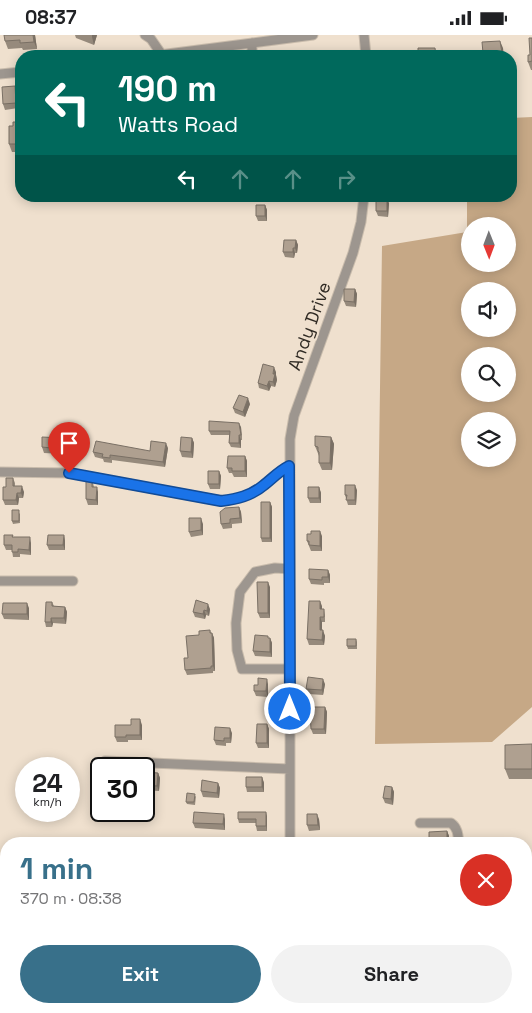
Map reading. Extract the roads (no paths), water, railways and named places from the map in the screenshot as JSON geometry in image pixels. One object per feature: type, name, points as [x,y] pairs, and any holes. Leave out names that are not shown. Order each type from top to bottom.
[{"type":"street","points":[[145,35],[151,39],[159,50]]},
{"type":"street","points":[[200,50],[280,37],[313,35]]},
{"type":"street","points":[[364,35],[365,50]]},
{"type":"street","points":[[252,43],[252,50]]},
{"type":"street","points":[[0,74],[15,72]]},
{"type":"street","name":"Andy Drive","points":[[290,837],[290,439],[294,416],[352,253],[361,222],[363,202]]},
{"type":"street","points":[[0,472],[69,473],[221,501],[238,499],[248,495],[264,485],[277,472],[289,466]]},
{"type":"street","points":[[290,569],[275,568],[256,572],[240,592],[236,623],[237,650],[242,669],[290,669]]},
{"type":"street","points":[[0,581],[73,581]]},
{"type":"street","points":[[155,763],[290,769]]},
{"type":"street","points":[[420,823],[450,823],[455,825],[458,837]]}]
